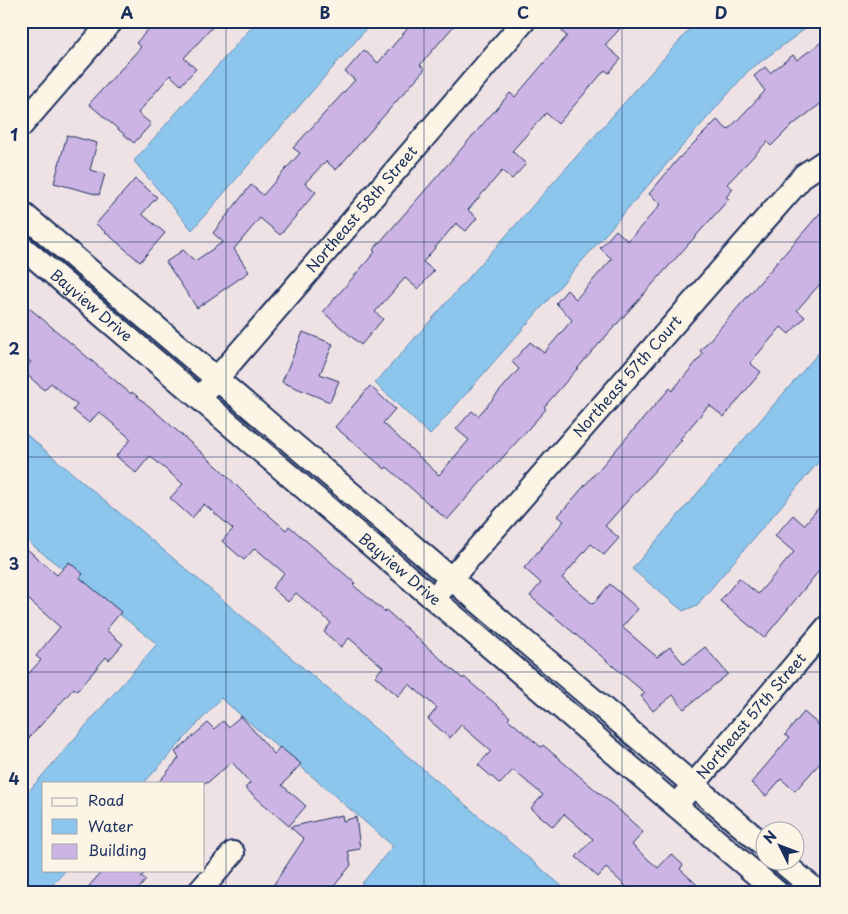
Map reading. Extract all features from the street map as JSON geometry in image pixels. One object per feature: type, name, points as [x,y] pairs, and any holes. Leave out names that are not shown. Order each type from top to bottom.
[{"type":"street","points":[[21,126],[112,21]]},
{"type":"street","name":"Northeast 58th Street","points":[[200,398],[524,21]]},
{"type":"street","name":"Northeast 57th Court","points":[[435,598],[804,176],[827,160]]},
{"type":"street","name":"Bayview Drive","points":[[21,212],[756,839]]},
{"type":"street","name":"Bayview Drive","points":[[21,246],[778,893]]},
{"type":"street","points":[[75,292],[93,272]]},
{"type":"street","points":[[304,487],[322,467]]},
{"type":"street","name":"Northeast 57th Street","points":[[676,806],[827,627]]},
{"type":"street","points":[[547,694],[564,674]]},
{"type":"street","points":[[198,893],[233,853]]},
{"type":"street","points":[[793,872],[814,891]]},
{"type":"water","points":[[257,21],[373,21],[192,230],[134,161]]},
{"type":"water","points":[[697,21],[816,21],[748,71],[430,435],[375,383]]},
{"type":"water","points":[[827,343],[827,452],[697,605],[683,611],[632,569]]},
{"type":"water","points":[[21,430],[570,893],[354,893],[393,846],[221,698],[145,782],[42,782],[42,872],[64,872],[45,893],[21,893],[21,800],[157,644],[21,536]]},
{"type":"building","points":[[156,21],[218,21],[184,58],[196,69],[181,85],[170,75],[138,113],[151,124],[134,143],[89,104],[141,47],[136,43]]},
{"type":"building","points":[[414,21],[458,21],[420,65],[425,69],[336,170],[326,161],[305,183],[316,192],[280,235],[260,218],[234,249],[249,272],[197,308],[166,262],[183,250],[195,261],[223,242],[213,233],[251,185],[263,195],[300,153],[293,148],[355,80],[345,72],[364,50],[378,63]]},
{"type":"building","points":[[572,21],[627,21],[605,45],[621,59],[609,73],[605,70],[558,124],[546,113],[512,151],[526,164],[512,179],[502,171],[468,210],[477,218],[466,231],[456,223],[423,262],[434,271],[418,289],[405,278],[375,312],[383,319],[361,345],[323,312],[375,252],[373,250],[510,93],[515,97],[567,36],[562,32]]},
{"type":"building","points":[[827,38],[827,99],[790,127],[771,146],[767,142],[727,184],[733,189],[726,197],[729,199],[590,354],[544,407],[546,409],[447,520],[387,467],[385,469],[335,427],[370,386],[395,409],[383,423],[439,475],[469,440],[456,429],[472,411],[478,416],[519,369],[512,362],[530,342],[544,353],[572,320],[556,303],[567,290],[576,299],[612,259],[600,248],[616,230],[628,241],[661,204],[649,194],[679,158],[717,120],[728,130],[765,91],[754,76],[765,67],[770,73],[793,55],[797,60]]},
{"type":"building","points":[[67,135],[97,143],[90,170],[105,174],[99,195],[54,183]]},
{"type":"building","points":[[135,179],[157,197],[142,214],[165,233],[140,262],[96,224]]},
{"type":"building","points":[[827,205],[827,276],[797,310],[805,317],[789,334],[781,327],[750,363],[761,372],[724,417],[709,405],[680,439],[682,440],[605,526],[619,538],[604,555],[591,544],[562,578],[593,604],[610,584],[638,609],[622,627],[657,657],[670,647],[684,664],[705,647],[728,674],[684,709],[673,695],[653,711],[641,696],[645,693],[530,596],[541,583],[524,568],[564,521],[558,516],[670,388],[672,391],[703,354],[700,351]]},
{"type":"building","points":[[21,301],[131,394],[132,392],[149,406],[286,530],[289,526],[355,583],[353,585],[385,612],[386,610],[463,679],[464,677],[498,706],[510,717],[508,719],[541,747],[543,745],[619,810],[643,832],[632,845],[658,868],[671,854],[683,865],[680,869],[706,893],[633,893],[606,868],[598,877],[576,857],[593,839],[564,814],[553,827],[531,808],[543,795],[513,770],[500,784],[478,765],[491,751],[461,725],[450,738],[428,719],[437,708],[409,684],[398,696],[375,676],[383,667],[349,638],[341,647],[324,632],[331,623],[296,593],[288,602],[272,588],[284,573],[255,548],[244,560],[222,541],[233,529],[204,504],[192,518],[170,498],[183,484],[150,456],[136,473],[116,456],[131,439],[99,412],[89,423],[73,410],[77,405],[51,383],[44,390],[23,371],[31,362],[21,354]]},
{"type":"building","points":[[303,332],[333,344],[320,374],[339,381],[330,402],[282,382]]},
{"type":"building","points":[[827,498],[827,561],[764,638],[720,601],[739,578],[758,594],[794,552],[775,536],[793,515],[804,525]]},
{"type":"building","points":[[21,544],[57,575],[69,562],[83,574],[80,578],[121,612],[106,630],[123,644],[109,660],[106,657],[77,691],[74,688],[21,747],[21,682],[41,660],[36,656],[60,627],[21,593]]},
{"type":"building","points":[[804,712],[827,732],[827,755],[795,791],[781,779],[766,796],[751,783],[789,738],[785,735]]},
{"type":"building","points":[[241,716],[274,754],[280,747],[301,764],[282,785],[306,806],[289,826],[245,788],[250,783],[232,762],[207,783],[159,782],[179,758],[175,752],[208,723],[214,729],[223,721],[228,727]]},
{"type":"building","points":[[342,815],[343,821],[356,817],[360,849],[348,851],[351,865],[335,885],[327,893],[268,893],[304,839],[290,827]]},
{"type":"building","points":[[101,872],[145,872],[141,877],[146,880],[135,893],[83,893]]}]
